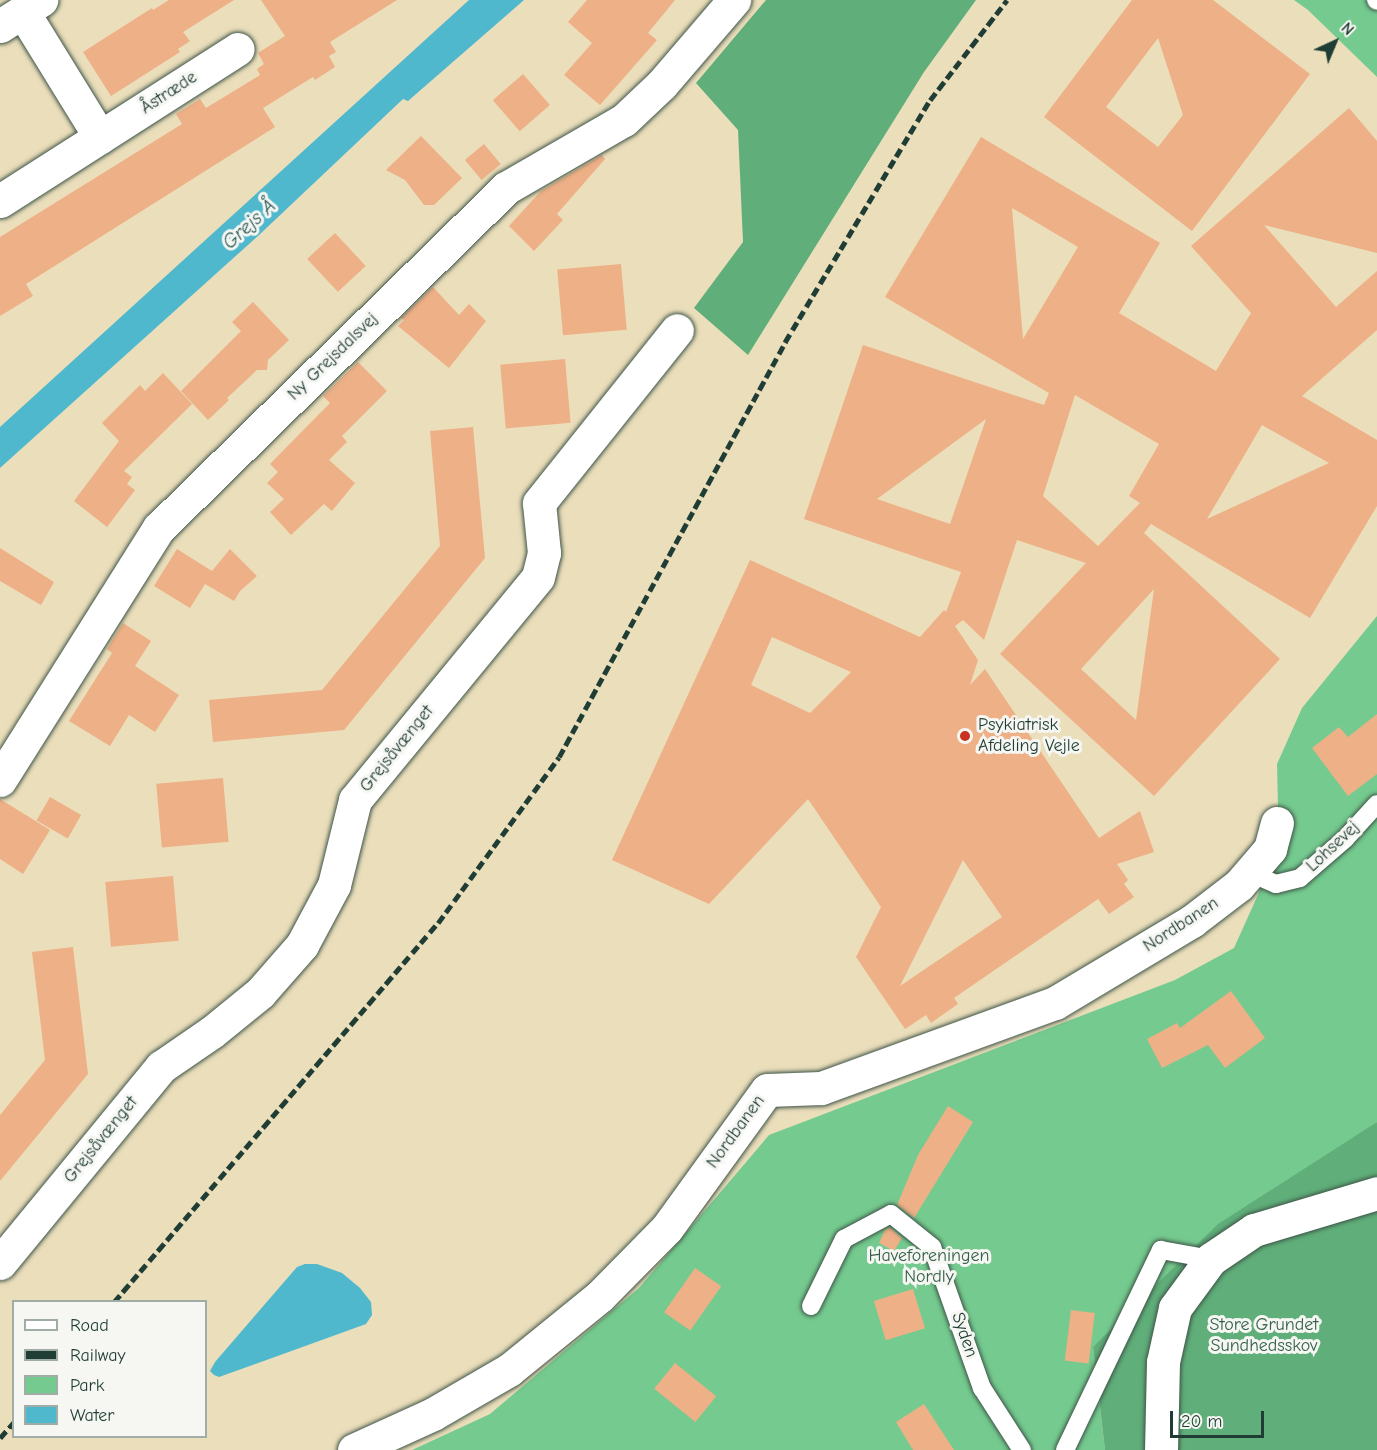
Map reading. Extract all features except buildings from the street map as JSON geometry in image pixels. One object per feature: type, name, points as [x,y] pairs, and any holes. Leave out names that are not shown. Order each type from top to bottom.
[{"type":"street","name":"Ny Grejsdalsvej","points":[[0,780],[159,528],[506,188],[624,120],[662,84],[734,0]]},
{"type":"street","points":[[21,13],[100,137]]},
{"type":"street","name":"Åstræde","points":[[0,201],[238,49]]},
{"type":"street","name":"Grejsåvænget","points":[[0,1263],[161,1067],[212,1032],[260,993],[302,945],[334,885],[355,800],[538,577],[544,553],[538,503],[677,330]]},
{"type":"street","name":"Nordbanen","points":[[354,1450],[433,1414],[509,1370],[600,1296],[667,1228],[767,1090],[821,1088],[1055,1003],[1192,921],[1239,885],[1270,849],[1277,823]]},
{"type":"street","points":[[1161,1450],[1163,1362],[1175,1308],[1211,1259],[1254,1230],[1377,1193]]},
{"type":"lane","name":"Lohsevej","points":[[1251,873],[1276,884],[1300,878],[1346,839],[1377,804]]},
{"type":"lane","name":"Syden","points":[[811,1306],[844,1239],[891,1214],[932,1248],[982,1388],[1022,1450]]},
{"type":"lane","points":[[1065,1450],[1161,1250],[1211,1259]]},
{"type":"green space","points":[[766,0],[976,0],[924,72],[748,355],[694,308],[743,242],[738,130],[696,83]]},
{"type":"green space","points":[[1294,0],[1377,0],[1377,77],[1308,10]]},
{"type":"green space","name":"Haveforeningen Nordly","points":[[1377,616],[1377,1122],[1093,1347],[1105,1450],[412,1450],[490,1414],[639,1288],[769,1135],[1175,980],[1234,948],[1279,848],[1277,764],[1302,708]]},
{"type":"green space","name":"Store Grundet Sundhedsskov","points":[[1377,1122],[1377,1450],[1105,1450],[1093,1347],[1218,1224]]},
{"type":"water","name":"Grejs Å","points":[[469,0],[524,0],[408,101],[403,99],[259,235],[0,468],[0,427]]},
{"type":"water","points":[[317,1264],[342,1273],[360,1288],[371,1302],[372,1315],[366,1324],[219,1377],[214,1375],[210,1371],[215,1362],[297,1267]]},
{"type":"railway","points":[[116,1300],[438,923],[559,757],[785,342],[930,100],[1007,0]]},
{"type":"railway","points":[[0,1438],[12,1424]]},
{"type":"place","name":"Psykiatrisk Afdeling Vejle","points":[[965,736]]}]
